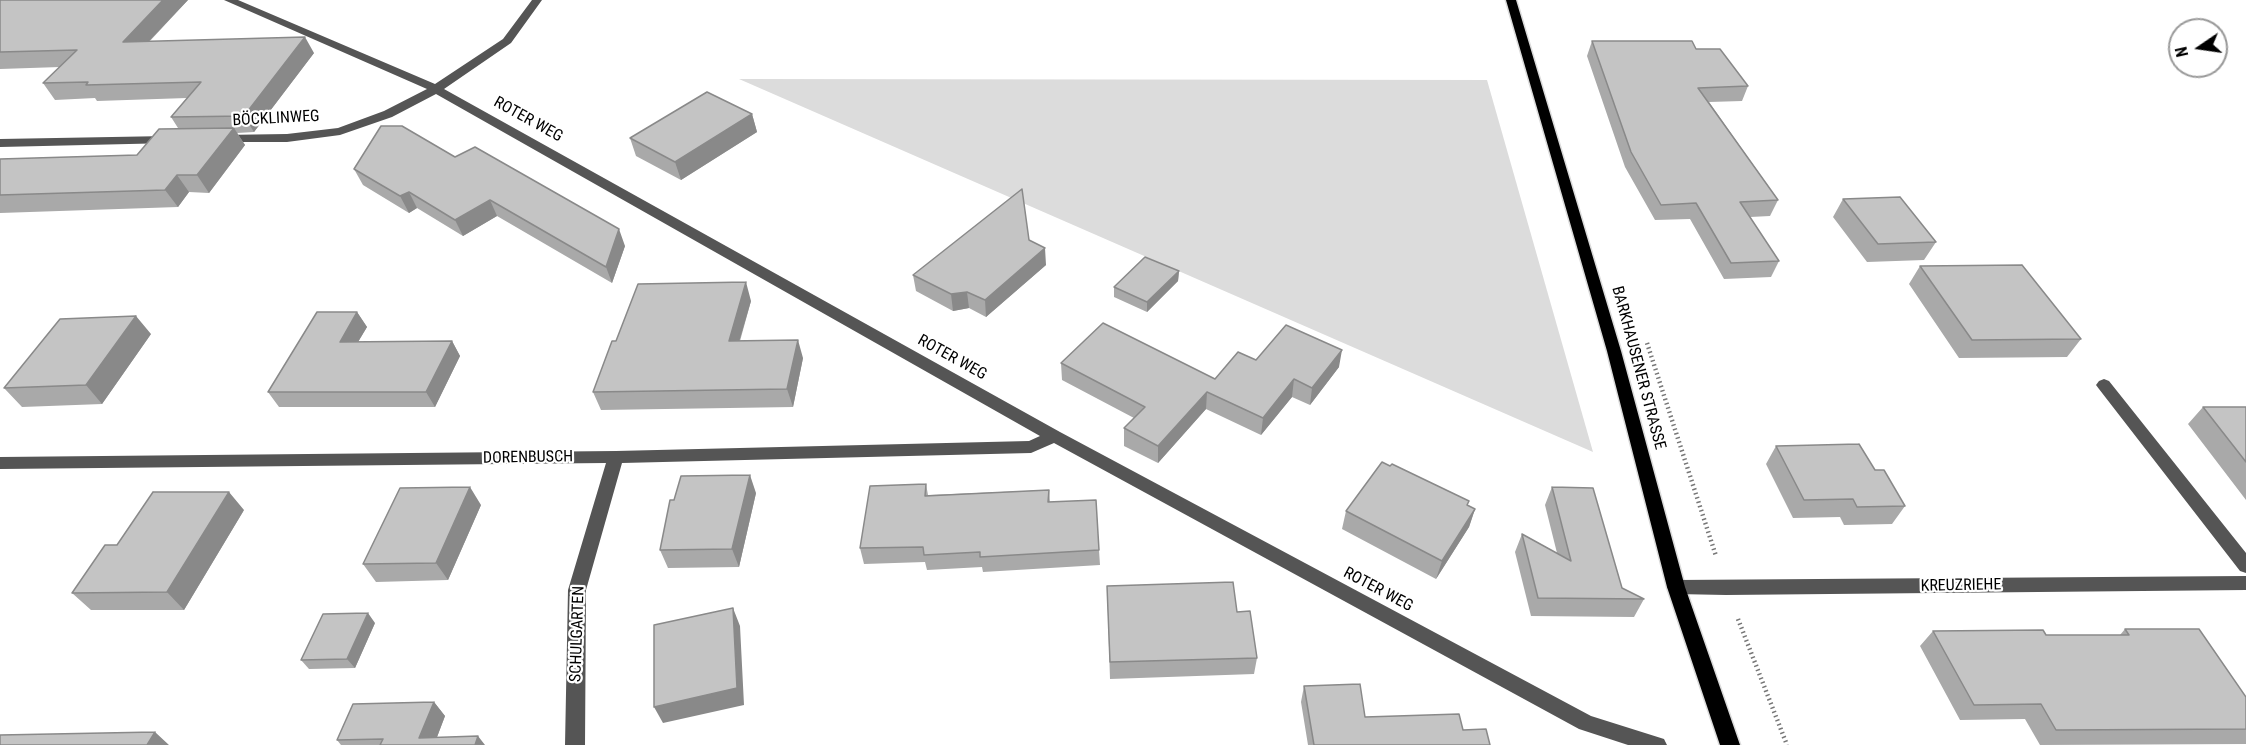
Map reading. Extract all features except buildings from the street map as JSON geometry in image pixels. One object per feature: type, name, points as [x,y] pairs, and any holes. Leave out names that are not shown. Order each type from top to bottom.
[{"type":"main road","name":"BARKHAUSENER STRASSE","points":[[1511,0],[1614,351],[1676,587],[1732,745]]},
{"type":"street","name":"ROTER WEG","points":[[229,0],[436,89],[1054,435],[1586,723],[1657,745]]},
{"type":"street","name":"BÖCKLINWEG","points":[[215,139],[287,138],[340,131],[388,114],[436,89],[507,41],[537,0]]},
{"type":"street","points":[[0,143],[179,140]]},
{"type":"street","points":[[2104,385],[2246,566]]},
{"type":"street","name":"DORENBUSCH","points":[[0,463],[615,457],[1031,447],[1054,435]]},
{"type":"street","name":"SCHULGARTEN","points":[[574,745],[577,590],[615,457]]},
{"type":"street","name":"KREUZRIEHE","points":[[1676,587],[2246,583]]},
{"type":"path","points":[[1646,341],[1726,588],[1787,745]]},
{"type":"shaded area","points":[[739,79],[1487,80],[1593,452]]}]
